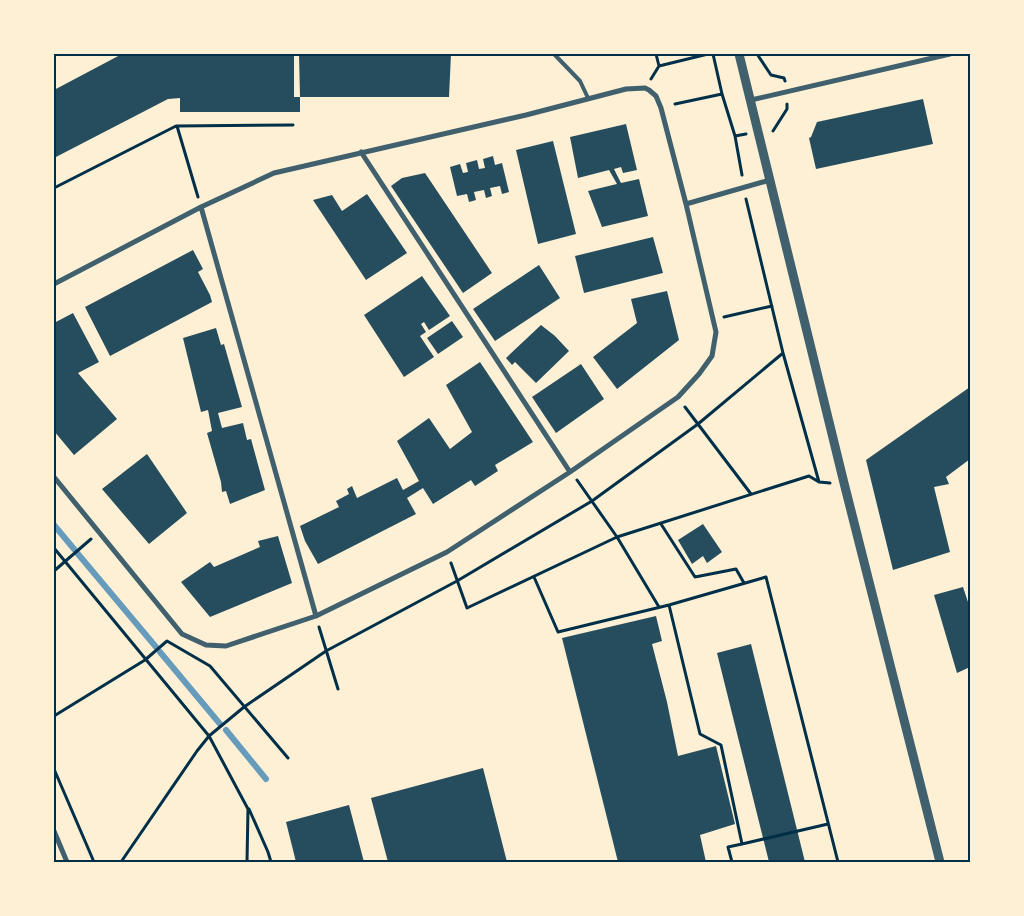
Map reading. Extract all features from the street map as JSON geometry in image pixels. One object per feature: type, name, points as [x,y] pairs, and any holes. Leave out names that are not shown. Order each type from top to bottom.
[{"type":"street","points":[[739,54],[844,483],[940,862]]},
{"type":"street","points":[[751,100],[950,54]]},
{"type":"street","points":[[54,284],[201,207],[274,173],[526,115],[626,89],[645,88],[656,96],[661,108],[716,332],[712,356],[678,397],[570,472],[447,552],[316,616],[226,646],[206,645],[182,634],[54,477]]},
{"type":"street","points":[[361,152],[570,472]]},
{"type":"street","points":[[686,204],[771,180]]},
{"type":"street","points":[[201,207],[316,616]]},
{"type":"street","points":[[54,831],[67,862]]},
{"type":"lane","points":[[554,54],[580,81],[588,98]]},
{"type":"path","points":[[656,54],[659,66]]},
{"type":"path","points":[[645,88],[659,66],[708,54]]},
{"type":"path","points":[[713,54],[722,94],[735,136],[744,188]]},
{"type":"path","points":[[674,104],[722,94]]},
{"type":"path","points":[[54,188],[176,126],[293,125]]},
{"type":"path","points":[[176,126],[201,207]]},
{"type":"path","points":[[735,136],[773,130]]},
{"type":"path","points":[[713,320],[772,306]]},
{"type":"path","points":[[783,353],[819,482]]},
{"type":"path","points":[[678,397],[751,494]]},
{"type":"path","points":[[570,472],[617,537],[659,608]]},
{"type":"path","points":[[447,552],[467,608],[617,537],[809,476],[819,482],[844,483]]},
{"type":"path","points":[[661,524],[696,577],[736,569],[744,583]]},
{"type":"path","points":[[54,571],[99,532]]},
{"type":"path","points":[[54,548],[209,736],[248,808],[271,862]]},
{"type":"path","points":[[534,577],[558,632],[659,608],[766,577],[838,862]]},
{"type":"path","points":[[669,605],[700,734],[721,745],[742,844]]},
{"type":"path","points":[[316,616],[338,689]]},
{"type":"path","points":[[54,716],[145,660],[167,641],[210,666],[288,758]]},
{"type":"path","points":[[121,862],[162,800],[209,736]]},
{"type":"path","points":[[54,769],[94,862]]},
{"type":"path","points":[[246,862],[248,808]]},
{"type":"path","points":[[732,862],[728,847],[828,824]]},
{"type":"building","points":[[122,54],[294,54],[294,97],[300,97],[300,112],[180,112],[180,98],[168,99],[54,158],[54,90]]},
{"type":"building","points":[[299,54],[451,54],[449,97],[300,97]]},
{"type":"building","points":[[923,99],[933,144],[816,169],[809,138],[817,122]]},
{"type":"building","points":[[626,124],[637,170],[623,173],[621,167],[614,169],[621,183],[639,179],[648,216],[602,227],[588,191],[617,184],[609,170],[578,178],[570,137]]},
{"type":"building","points":[[553,141],[576,234],[538,244],[516,150]]},
{"type":"building","points":[[493,156],[495,165],[502,163],[509,192],[502,194],[500,186],[490,188],[492,196],[486,198],[484,190],[474,192],[476,200],[469,202],[467,194],[457,196],[450,167],[460,164],[463,173],[468,172],[466,163],[477,160],[479,169],[485,168],[483,159]]},
{"type":"building","points":[[425,173],[492,273],[463,293],[391,186],[402,178]]},
{"type":"building","points":[[367,194],[407,253],[366,280],[313,200],[332,195],[342,211]]},
{"type":"building","points":[[653,237],[663,273],[584,293],[575,256]]},
{"type":"building","points":[[193,250],[203,269],[198,272],[212,302],[110,356],[85,307]]},
{"type":"building","points":[[539,265],[560,298],[495,341],[473,309]]},
{"type":"building","points":[[422,276],[450,316],[429,330],[424,322],[421,324],[426,332],[420,336],[434,357],[404,377],[364,315]]},
{"type":"building","points":[[667,291],[679,340],[617,389],[593,357],[637,323],[631,299]]},
{"type":"building","points":[[73,313],[99,362],[78,373],[117,419],[74,455],[54,431],[54,323]]},
{"type":"building","points":[[452,321],[463,337],[438,354],[427,338]]},
{"type":"building","points":[[541,325],[569,351],[536,383],[515,362],[512,365],[506,358]]},
{"type":"building","points":[[216,328],[221,345],[224,344],[242,407],[218,413],[222,428],[243,423],[247,440],[251,439],[265,490],[230,504],[226,491],[222,492],[207,433],[212,431],[208,410],[201,412],[183,338]]},
{"type":"building","points":[[480,362],[533,442],[495,465],[498,471],[475,486],[471,480],[433,504],[423,488],[407,498],[416,514],[318,564],[305,541],[300,526],[339,507],[336,501],[349,494],[347,489],[352,486],[357,498],[397,478],[403,490],[419,481],[397,441],[429,418],[450,449],[472,432],[446,385]]},
{"type":"building","points":[[581,364],[604,399],[556,433],[532,397]]},
{"type":"building","points":[[970,387],[970,459],[946,477],[949,484],[934,487],[950,552],[893,570],[866,460]]},
{"type":"building","points":[[147,454],[187,513],[149,544],[102,489]]},
{"type":"building","points":[[703,524],[722,552],[707,563],[703,556],[692,564],[678,540]]},
{"type":"building","points":[[278,536],[292,583],[210,617],[181,582],[210,562],[214,567],[260,547],[258,541]]},
{"type":"building","points":[[963,587],[970,604],[970,667],[957,673],[934,595]]},
{"type":"building","points":[[656,616],[662,641],[652,644],[678,756],[716,746],[735,824],[700,835],[706,862],[618,862],[562,638]]},
{"type":"building","points":[[751,644],[805,862],[769,862],[717,653]]},
{"type":"building","points":[[483,768],[507,862],[388,862],[371,798]]},
{"type":"building","points":[[349,805],[364,862],[296,862],[286,822]]},
{"type":"waterway","points":[[54,525],[74,549]]},
{"type":"waterway","points":[[78,554],[156,647]]},
{"type":"waterway","points":[[160,652],[220,724]]},
{"type":"waterway","points":[[226,730],[266,779]]}]
